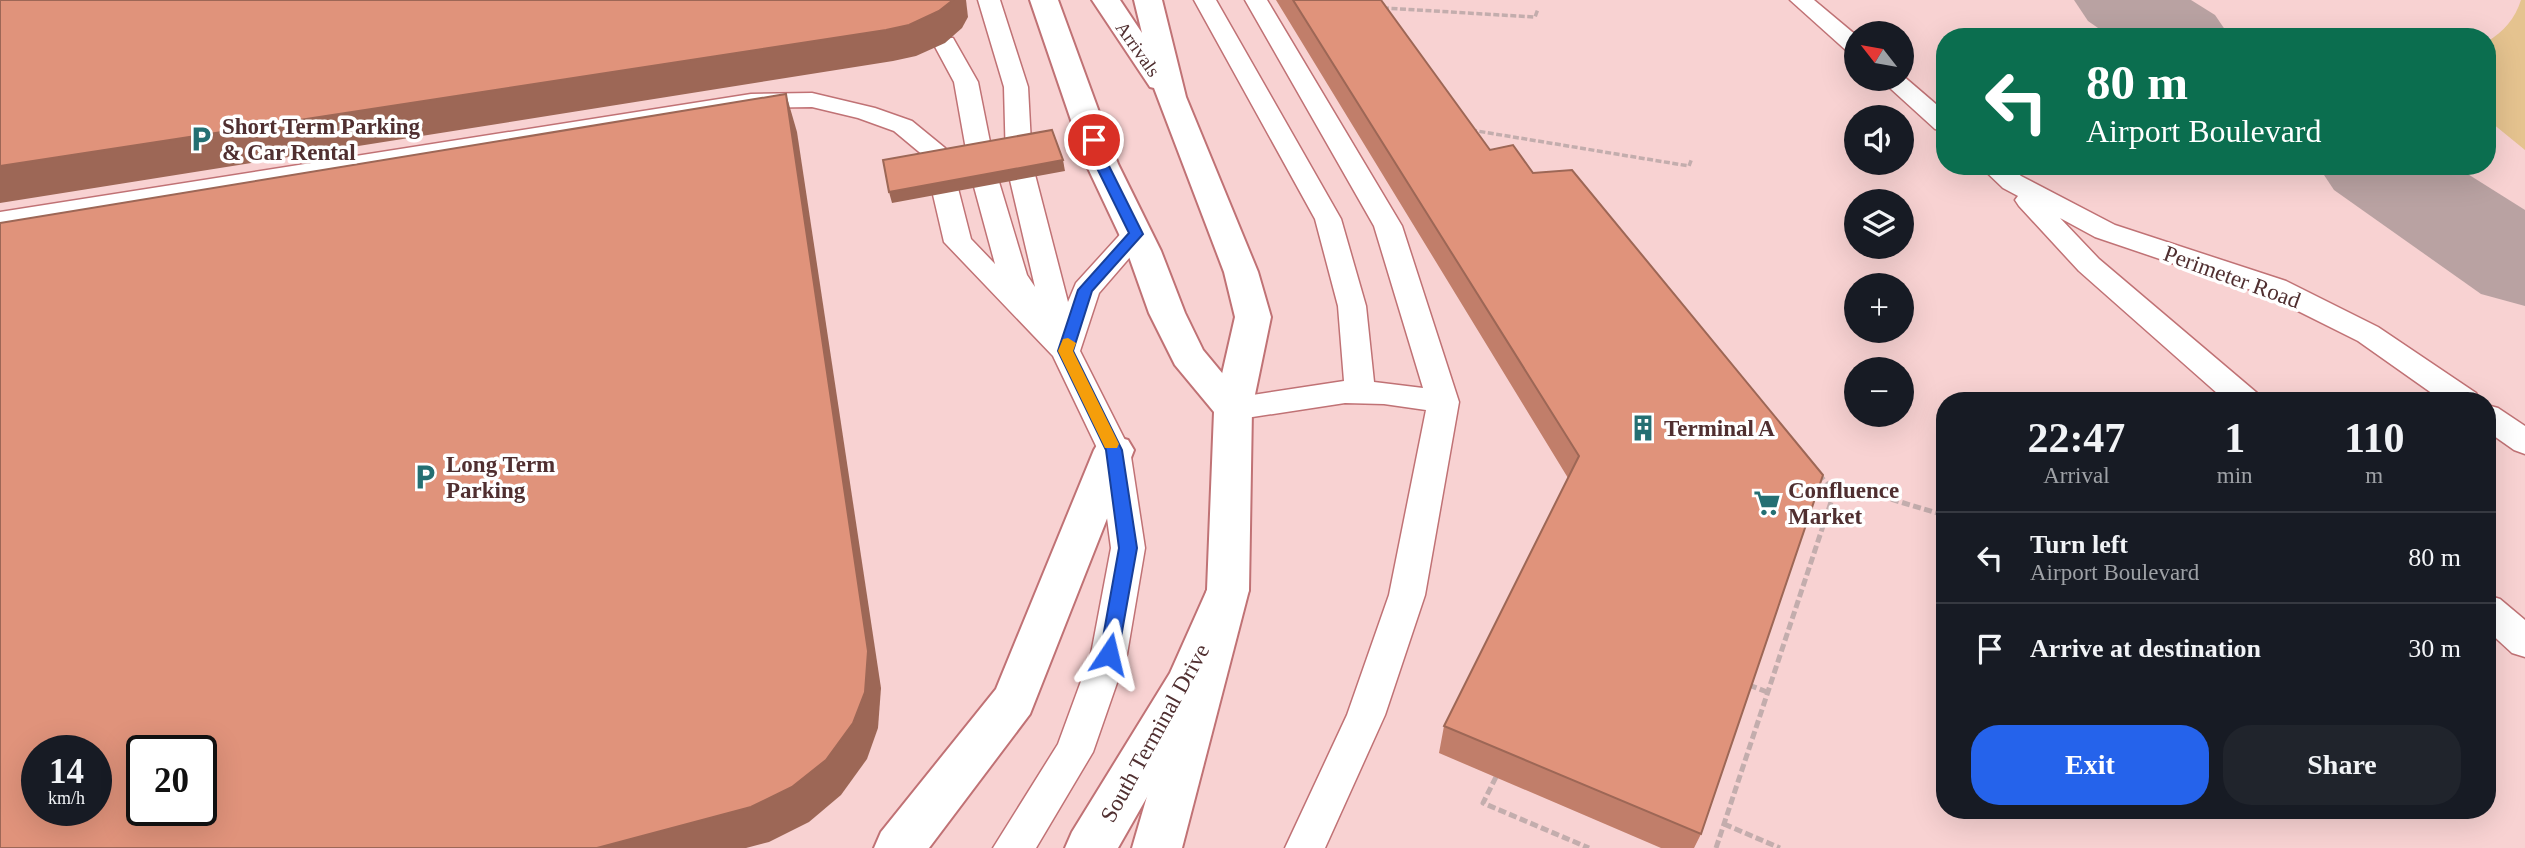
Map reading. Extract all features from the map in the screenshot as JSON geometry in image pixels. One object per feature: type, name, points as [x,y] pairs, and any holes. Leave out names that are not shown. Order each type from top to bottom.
[{"type":"main road","points":[[1044,0],[1102,164],[1136,234],[1167,313],[1188,356],[1233,409]]},
{"type":"main road","name":"Arrivals","points":[[1106,0],[1171,97]]},
{"type":"main road","points":[[1148,0],[1171,97]]},
{"type":"main road","name":"South Terminal Drive","points":[[1090,848],[1114,813],[1188,683],[1228,590],[1233,409],[1253,317],[1241,272],[1171,97]]},
{"type":"main road","points":[[899,848],[1014,700],[1114,450]]},
{"type":"main road","points":[[1157,848],[1228,590]]},
{"type":"lane","points":[[1205,0],[1328,219],[1352,306],[1360,393]]},
{"type":"lane","points":[[1256,0],[1388,226],[1443,402],[1407,595],[1366,715],[1305,848]]},
{"type":"lane","points":[[1801,0],[1844,37]]},
{"type":"lane","points":[[987,4],[1016,87],[1020,163],[1066,351]]},
{"type":"lane","points":[[945,43],[966,82],[983,172],[1013,276],[1066,351],[1114,450],[1128,548],[1109,654],[1074,752],[1013,848]]},
{"type":"lane","points":[[1906,91],[1936,117]]},
{"type":"lane","points":[[0,220],[751,101],[812,100],[866,113],[903,126],[936,153],[958,242],[1066,351]]},
{"type":"lane","points":[[604,124],[604,154]]},
{"type":"lane","points":[[2003,175],[2088,265],[2236,392]]},
{"type":"lane","name":"Perimeter Road","points":[[2004,175],[2105,231],[2276,288],[2368,334],[2452,392]]},
{"type":"lane","points":[[13,246],[29,215]]},
{"type":"lane","points":[[1066,351],[1086,290],[1136,234]]},
{"type":"lane","points":[[1233,409],[1345,392],[1443,402]]},
{"type":"lane","points":[[2496,422],[2525,442]]},
{"type":"lane","points":[[2496,617],[2525,642]]},
{"type":"path","points":[[1378,8],[1535,18],[1538,9]]},
{"type":"path","points":[[1469,130],[1689,166],[1692,158]]},
{"type":"path","points":[[1817,471],[1834,493],[1887,498],[1936,513]]},
{"type":"path","points":[[1716,848],[1834,493]]},
{"type":"path","points":[[1749,685],[1767,692]]},
{"type":"path","points":[[1496,777],[1483,803],[1589,848]]},
{"type":"path","points":[[1724,824],[1780,848]]},
{"type":"shaded area","points":[[0,0],[2525,0],[2525,848],[0,848]]},
{"type":"shaded area","points":[[2521,0],[2525,0],[2525,150],[2496,126],[2496,35],[2516,13]]},
{"type":"building","name":"Short Term Parking & Car Rental","points":[[0,0],[953,0],[939,11],[909,25],[886,30],[0,166]]},
{"type":"building","name":"Terminal A","points":[[1293,0],[1381,0],[1490,150],[1513,145],[1533,173],[1572,170],[1823,475],[1701,834],[1444,726],[1579,456]]},
{"type":"building","name":"Long Term Parking","points":[[786,94],[868,651],[865,692],[853,723],[826,760],[792,787],[751,807],[597,848],[0,848],[0,223]]},
{"type":"building","points":[[1052,130],[1063,160],[889,192],[883,160]]},
{"type":"taxiway","points":[[2123,0],[2165,28]]},
{"type":"taxiway","points":[[2388,175],[2525,266]]},
{"type":"slow traffic","points":[[1068,343],[1066,351],[1111,444]]},
{"type":"place","name":"Short Term Parking & Car Rental","points":[[201,139]]},
{"type":"place","name":"Terminal A","points":[[1643,428]]},
{"type":"place","name":"Long Term Parking","points":[[425,477]]},
{"type":"place","name":"Confluence Market","points":[[1767,503]]},
{"type":"route","points":[[1094,140],[1102,164],[1136,234],[1086,290],[1066,351],[1114,450],[1128,548],[1109,654]]}]
